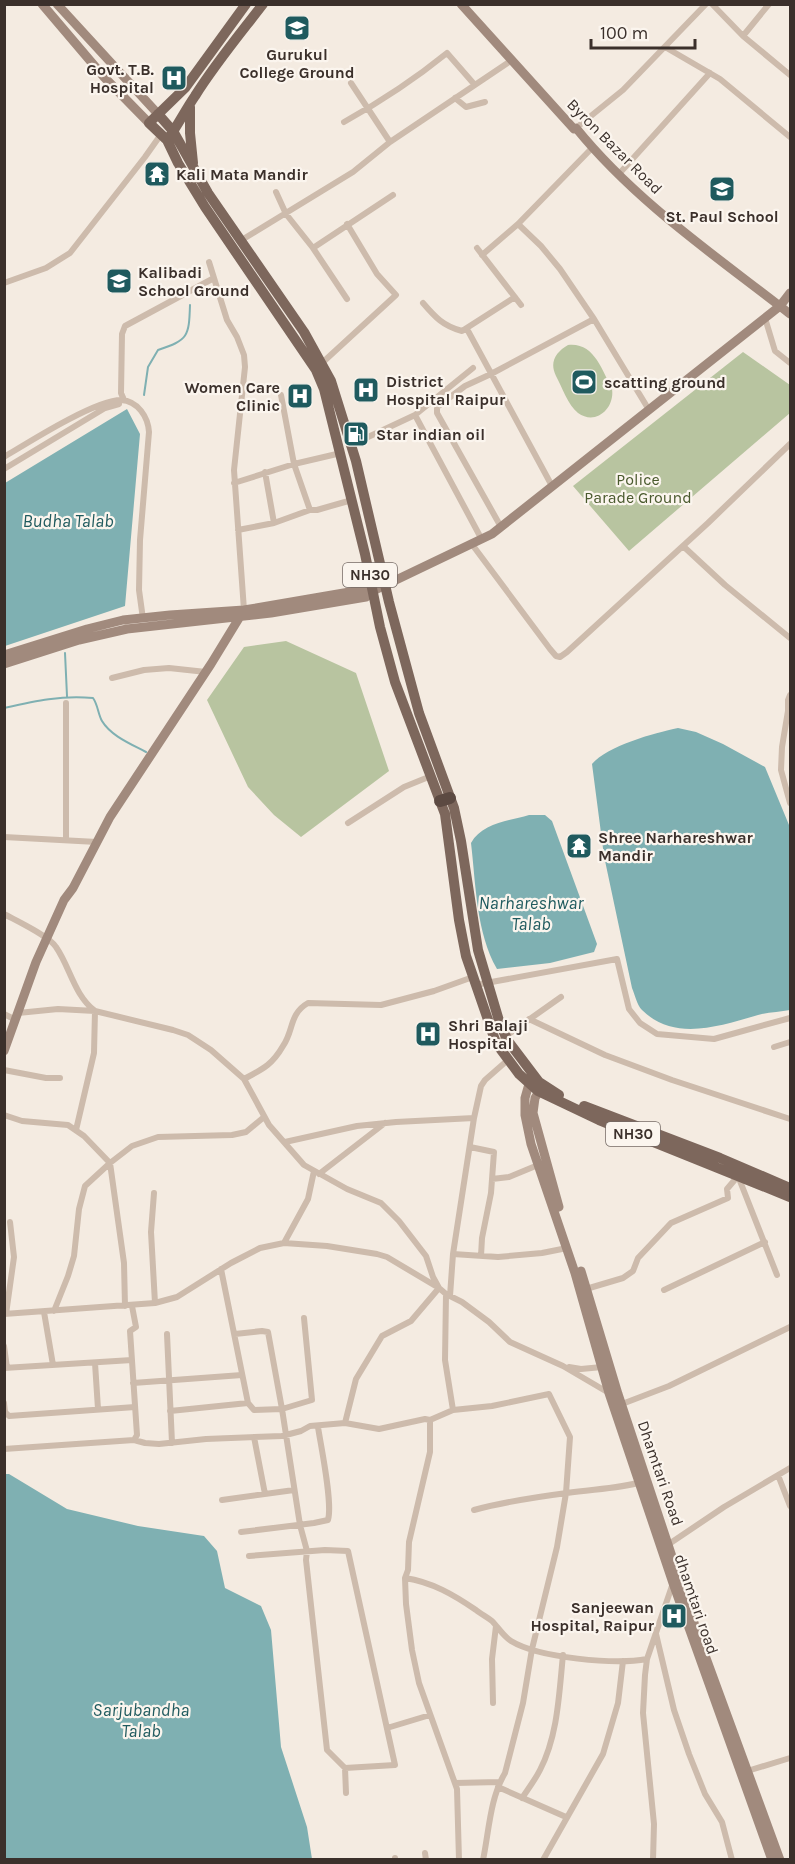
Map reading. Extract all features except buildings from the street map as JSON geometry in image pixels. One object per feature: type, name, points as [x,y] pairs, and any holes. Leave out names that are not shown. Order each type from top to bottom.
[{"type":"main road","points":[[149,123],[185,88],[246,4]]},
{"type":"main road","points":[[167,135],[208,76],[264,4]]},
{"type":"main road","points":[[190,104],[194,169]]},
{"type":"main road","name":"NH30","points":[[158,114],[178,163],[205,207],[304,332],[322,363],[339,401],[419,713],[445,799],[461,841],[478,950],[512,1056]]},
{"type":"main road","name":"NH30","points":[[149,123],[167,135],[194,169],[236,244],[316,370],[324,389],[341,453],[380,627],[395,681],[431,776],[445,799],[459,921],[466,956],[496,1043],[512,1056],[536,1084],[599,1120],[790,1197]]},
{"type":"main road","name":"NH30","points":[[536,1084],[578,1104],[720,1158],[790,1188]]},
{"type":"street","points":[[42,4],[104,77],[149,123]]},
{"type":"street","points":[[57,4],[158,114]]},
{"type":"street","name":"Byron Bazar Road","points":[[461,4],[574,129],[576,128],[592,148],[642,198],[790,314]]},
{"type":"street","points":[[576,128],[623,90],[706,4]]},
{"type":"street","points":[[712,4],[743,36],[790,75]]},
{"type":"street","points":[[743,36],[769,4]]},
{"type":"street","points":[[665,47],[720,79],[790,136]]},
{"type":"street","points":[[344,122],[416,76],[447,53],[474,84]]},
{"type":"street","points":[[236,244],[353,172],[390,142],[512,60]]},
{"type":"street","points":[[618,175],[710,73]]},
{"type":"street","points":[[351,83],[390,142]]},
{"type":"street","points":[[454,98],[466,107],[485,102]]},
{"type":"street","points":[[4,283],[46,268],[70,253],[145,157],[167,135]]},
{"type":"street","points":[[482,255],[518,224],[592,148]]},
{"type":"street","points":[[276,192],[286,214],[347,299]]},
{"type":"street","points":[[312,248],[393,195]]},
{"type":"street","points":[[322,363],[396,295],[377,274],[347,224]]},
{"type":"street","points":[[518,224],[541,246],[560,269],[594,319],[649,410]]},
{"type":"street","points":[[477,248],[521,305]]},
{"type":"street","points":[[4,1051],[36,962],[64,900],[110,817],[206,672],[241,614],[234,483],[235,452],[245,367],[240,346],[227,320],[209,262]]},
{"type":"street","points":[[123,400],[121,393],[122,334],[125,326],[213,278]]},
{"type":"street","points":[[4,664],[79,640],[144,623],[241,614],[367,589],[373,591],[385,586],[492,534],[780,306],[790,293]]},
{"type":"street","points":[[423,303],[443,324],[462,331],[515,297]]},
{"type":"street","points":[[765,318],[775,351],[790,363]]},
{"type":"street","points":[[501,527],[437,413],[437,407],[465,386],[594,319]]},
{"type":"street","points":[[467,328],[552,486]]},
{"type":"street","points":[[351,445],[415,415],[473,368]]},
{"type":"street","points":[[280,395],[294,464],[310,510]]},
{"type":"street","points":[[4,457],[99,405],[123,400],[134,404],[143,412],[148,422],[149,432],[140,540],[139,590],[144,623]]},
{"type":"street","points":[[4,469],[105,408],[118,404],[134,404]]},
{"type":"street","points":[[415,415],[481,538]]},
{"type":"street","points":[[471,543],[550,649],[560,657],[683,546],[790,444]]},
{"type":"street","points":[[234,483],[265,472],[341,453]]},
{"type":"street","points":[[265,472],[274,522]]},
{"type":"street","points":[[238,530],[352,500]]},
{"type":"street","points":[[683,546],[725,585],[790,638]]},
{"type":"street","points":[[4,655],[123,620],[144,623]]},
{"type":"street","points":[[112,678],[144,670],[206,672]]},
{"type":"street","points":[[790,695],[781,770],[790,803]]},
{"type":"street","points":[[66,703],[66,840]]},
{"type":"street","points":[[348,823],[404,787],[431,776]]},
{"type":"street","points":[[4,837],[97,842]]},
{"type":"street","points":[[4,914],[56,946],[74,984],[88,1006],[95,1011]]},
{"type":"street","points":[[244,1079],[269,1066],[285,1044],[299,1008],[308,1003],[381,1005],[474,981],[488,983],[617,959],[629,1009],[640,1023],[657,1034],[714,1039],[790,1018]]},
{"type":"street","points":[[496,1043],[561,997]]},
{"type":"street","points":[[13,1023],[58,1009],[95,1011],[188,1035],[226,1062],[244,1079],[269,1125],[304,1165],[316,1173],[381,1203],[399,1221],[426,1256],[439,1288]]},
{"type":"street","points":[[76,1130],[94,1053],[95,1011]]},
{"type":"street","points":[[4,1014],[13,1023]]},
{"type":"street","points":[[529,1019],[605,1055],[790,1119]]},
{"type":"street","points":[[774,1047],[790,1042]]},
{"type":"street","points":[[453,1410],[445,1360],[448,1295],[474,1118],[481,1086],[512,1056]]},
{"type":"street","points":[[4,1070],[46,1078],[60,1078]]},
{"type":"street","name":"dhamtari road","points":[[536,1084],[525,1098],[525,1115],[538,1165],[567,1248],[602,1366],[614,1394],[677,1582],[776,1859]]},
{"type":"street","name":"Dhamtari Road","points":[[536,1084],[534,1119],[557,1201],[586,1289],[614,1394],[622,1404],[644,1482],[669,1544],[677,1582]]},
{"type":"street","points":[[4,1115],[22,1121],[68,1125],[110,1163],[124,1263],[124,1306]]},
{"type":"street","points":[[54,1311],[74,1256],[79,1209],[85,1186],[132,1146],[158,1137],[232,1135],[246,1132],[264,1116]]},
{"type":"street","points":[[285,1142],[357,1126],[474,1118]]},
{"type":"street","points":[[284,1243],[308,1200],[316,1173],[386,1123]]},
{"type":"street","points":[[470,1147],[494,1152],[481,1256]]},
{"type":"street","points":[[492,1179],[509,1177],[538,1165]]},
{"type":"street","points":[[586,1289],[623,1278],[633,1271],[638,1258],[671,1223],[728,1198],[727,1189],[738,1176],[777,1275]]},
{"type":"street","points":[[154,1193],[151,1232],[155,1303]]},
{"type":"street","points":[[10,1222],[14,1257],[5,1314],[155,1303],[177,1298],[221,1269],[260,1248],[284,1243],[327,1246],[387,1257],[462,1302],[489,1322],[510,1342],[563,1366],[614,1394]]},
{"type":"street","points":[[664,1290],[765,1242]]},
{"type":"street","points":[[453,1254],[498,1257],[567,1248]]},
{"type":"street","points":[[221,1269],[236,1334],[248,1403],[254,1410],[282,1409],[312,1400],[304,1318]]},
{"type":"street","points":[[345,1424],[356,1379],[382,1336],[411,1321],[439,1288]]},
{"type":"street","points":[[132,1305],[136,1327],[130,1332],[137,1435],[134,1440]]},
{"type":"street","points":[[44,1312],[53,1365]]},
{"type":"street","points":[[622,1404],[669,1386],[790,1328]]},
{"type":"street","points":[[236,1334],[268,1332],[300,1525],[307,1551],[306,1560],[327,1750],[345,1768],[346,1792]]},
{"type":"street","points":[[167,1334],[172,1443]]},
{"type":"street","points":[[4,1346],[6,1368],[132,1360]]},
{"type":"street","points":[[95,1363],[98,1410]]},
{"type":"street","points":[[563,1366],[581,1369],[602,1366]]},
{"type":"street","points":[[134,1383],[242,1375]]},
{"type":"street","points":[[4,1449],[134,1440],[145,1443],[172,1443],[206,1439],[287,1436],[310,1426],[345,1424],[379,1429],[424,1419],[430,1420],[453,1410],[492,1406],[549,1394],[570,1437],[567,1493],[557,1547],[532,1649],[516,1733],[505,1773],[499,1784],[483,1860]]},
{"type":"street","points":[[4,1403],[5,1412],[9,1416],[135,1407]]},
{"type":"street","points":[[170,1410],[248,1403]]},
{"type":"street","points":[[430,1420],[430,1452],[409,1542],[408,1569],[405,1578],[406,1604],[419,1683],[458,1789],[459,1860]]},
{"type":"street","points":[[241,1532],[324,1522],[330,1518],[318,1426]]},
{"type":"street","points":[[254,1437],[265,1494]]},
{"type":"street","points":[[669,1544],[724,1507],[790,1468]]},
{"type":"street","points":[[778,1475],[790,1506]]},
{"type":"street","points":[[474,1510],[492,1505],[567,1493],[612,1489],[644,1482]]},
{"type":"street","points":[[222,1500],[294,1490]]},
{"type":"street","points":[[249,1556],[325,1550],[348,1551],[394,1765],[345,1768]]},
{"type":"street","points":[[405,1578],[447,1591],[491,1620],[509,1640],[532,1649],[563,1655],[623,1661],[647,1659]]},
{"type":"street","points":[[653,1860],[654,1824],[643,1713],[647,1659],[677,1582]]},
{"type":"street","points":[[492,1703],[492,1659],[496,1626]]},
{"type":"street","points":[[656,1633],[674,1710],[705,1794],[722,1822],[732,1860]]},
{"type":"street","points":[[522,1798],[540,1770],[551,1742],[563,1655]]},
{"type":"street","points":[[543,1860],[603,1754],[618,1703],[623,1661]]},
{"type":"street","points":[[387,1728],[430,1715]]},
{"type":"street","points":[[745,1772],[790,1758]]},
{"type":"street","points":[[455,1783],[499,1784],[522,1798],[566,1817]]},
{"type":"green space","name":"scatting ground","points":[[568,345],[577,345],[591,353],[601,366],[612,389],[610,403],[603,413],[597,416],[585,416],[574,410],[556,376],[553,366],[555,358]]},
{"type":"green space","name":"Police Parade Ground","points":[[743,352],[790,385],[790,413],[629,551],[573,486]]},
{"type":"green space","points":[[286,641],[356,673],[389,771],[301,837],[274,815],[248,787],[207,700],[244,647]]},
{"type":"water","name":"Budha Talab","points":[[127,409],[140,434],[125,606],[5,646],[5,483]]},
{"type":"water","points":[[678,728],[696,732],[723,744],[765,767],[789,825],[790,1010],[762,1014],[713,1027],[683,1029],[655,1020],[642,1010],[636,1000],[604,856],[592,764],[608,751],[619,746]]},
{"type":"water","name":"Narhareshwar Talab","points":[[529,815],[545,815],[552,821],[597,944],[594,952],[550,963],[497,969],[490,955],[481,924],[471,843],[476,836],[489,827]]},
{"type":"water","name":"Sarjubandha Talab","points":[[4,1474],[9,1474],[67,1509],[138,1526],[204,1536],[217,1551],[225,1588],[261,1606],[271,1630],[281,1747],[307,1827],[312,1859],[5,1859]]},
{"type":"waterway","points":[[144,395],[148,367],[158,350],[176,343],[185,336],[189,324],[190,305]]},
{"type":"waterway","points":[[65,653],[67,696]]},
{"type":"waterway","points":[[4,708],[59,698],[93,698],[106,726],[122,739],[146,752]]},
{"type":"place","name":"Gurukul College Ground","points":[[297,28]]},
{"type":"place","name":"Govt. T.B. Hospital","points":[[174,78]]},
{"type":"place","name":"Kali Mata Mandir","points":[[157,174]]},
{"type":"place","name":"St. Paul School","points":[[722,189]]},
{"type":"place","name":"Kalibadi School Ground","points":[[119,281]]},
{"type":"place","name":"scatting ground","points":[[584,382]]},
{"type":"place","name":"District Hospital Raipur","points":[[366,390]]},
{"type":"place","name":"Women Care Clinic","points":[[300,396]]},
{"type":"place","name":"Star indian oil","points":[[356,434]]},
{"type":"place","name":"Shree Narhareshwar Mandir","points":[[579,846]]},
{"type":"place","name":"Shri Balaji Hospital","points":[[428,1034]]},
{"type":"place","name":"Sanjeewan Hospital, Raipur","points":[[674,1616]]}]
